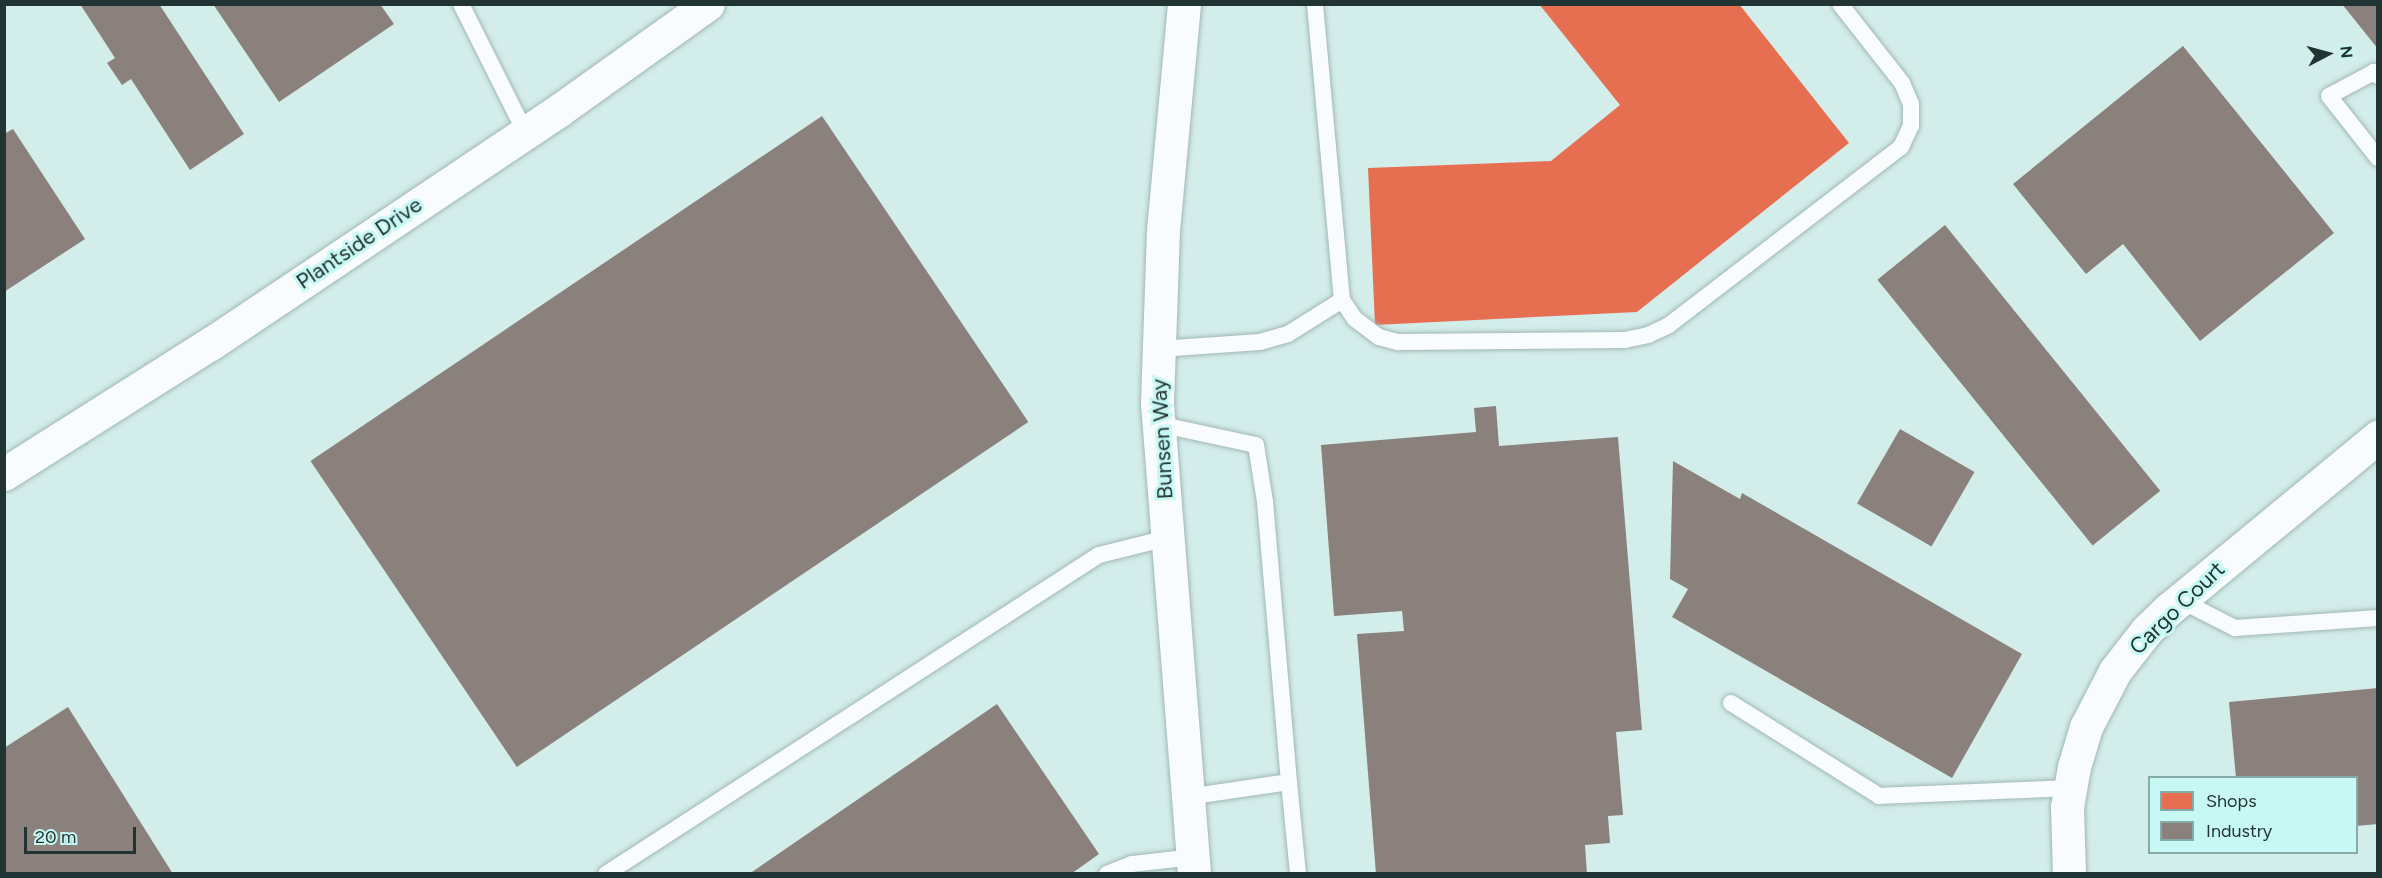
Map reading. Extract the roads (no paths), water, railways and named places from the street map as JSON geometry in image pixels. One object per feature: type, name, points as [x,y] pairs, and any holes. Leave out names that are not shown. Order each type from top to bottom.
[{"type":"street","name":"Plantside Drive","points":[[4,474],[210,344],[525,132],[708,4]]},
{"type":"street","name":"Bunsen Way","points":[[1184,4],[1163,231],[1158,424],[1193,865]]},
{"type":"street","name":"Cargo Court","points":[[2069,873],[2067,807],[2070,788],[2086,727],[2103,690],[2147,630],[2378,436]]},
{"type":"lane","points":[[461,4],[525,132]]},
{"type":"lane","points":[[1315,4],[1342,300],[1355,319],[1379,338],[1398,342],[1625,340],[1648,335],[1669,325],[1901,147],[1911,126],[1911,104],[1902,83],[1840,4]]},
{"type":"lane","points":[[2378,76],[2374,72],[2329,96],[2378,158]]},
{"type":"lane","points":[[1159,349],[1269,339],[1288,334],[1342,300]]},
{"type":"lane","points":[[1158,424],[1256,445],[1265,502],[1298,873]]},
{"type":"lane","points":[[606,873],[1099,555],[1167,538]]},
{"type":"lane","points":[[2180,600],[2235,628],[2378,618]]},
{"type":"lane","points":[[1731,703],[1879,796],[2070,788]]},
{"type":"lane","points":[[1188,797],[1289,782]]},
{"type":"lane","points":[[1107,873],[1132,864],[1193,865]]}]
